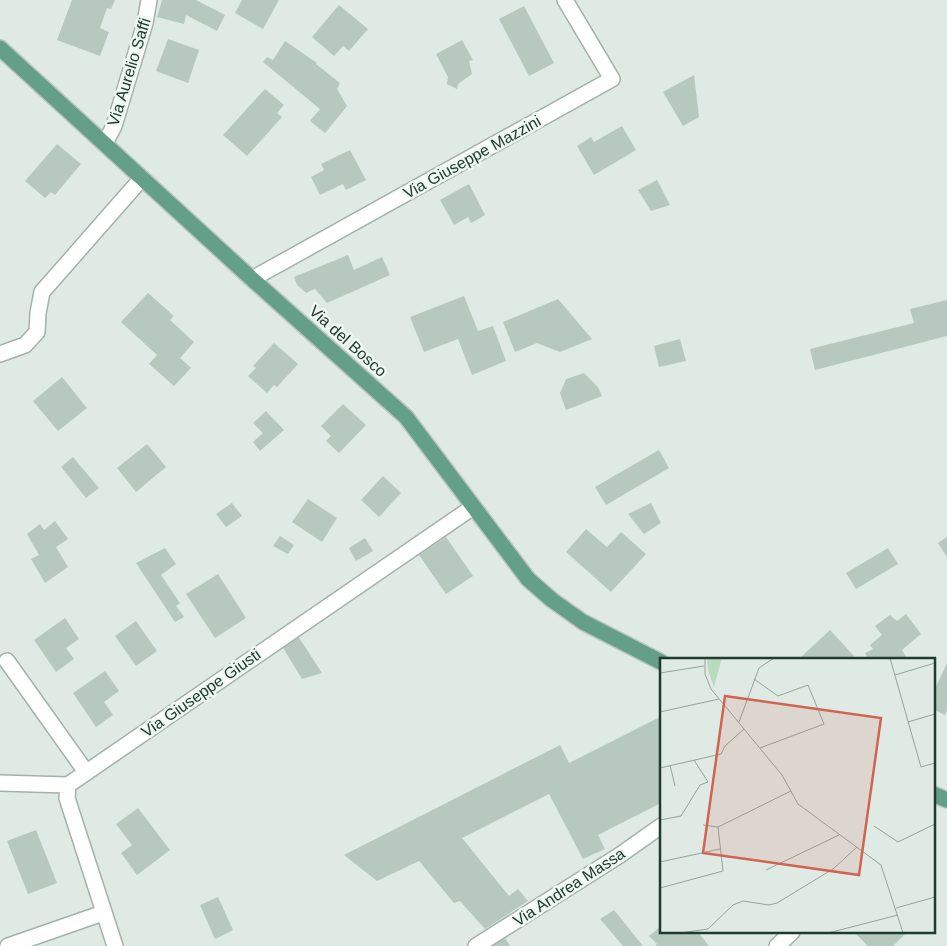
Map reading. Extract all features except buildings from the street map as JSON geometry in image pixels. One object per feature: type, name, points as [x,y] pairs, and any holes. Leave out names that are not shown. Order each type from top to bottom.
[{"type":"main road","name":"Via del Bosco","points":[[0,48],[406,417],[528,579],[552,600],[583,622],[660,661]]},
{"type":"main road","points":[[934,794],[947,800]]},
{"type":"street","name":"Via Aurelio Saffi","points":[[105,143],[114,126],[145,24],[149,0]]},
{"type":"street","name":"Via Giuseppe Mazzini","points":[[252,279],[612,79],[565,0]]},
{"type":"street","points":[[0,354],[25,345],[37,332],[42,292],[142,178]]},
{"type":"street","name":"Via Giuseppe Giusti","points":[[68,784],[473,507]]},
{"type":"street","points":[[7,662],[86,772]]},
{"type":"street","points":[[0,783],[68,784],[67,798],[115,946]]},
{"type":"street","name":"Via Andrea Massa","points":[[476,946],[620,855],[660,827]]},
{"type":"street","points":[[8,946],[104,913]]},
{"type":"street","points":[[777,946],[790,934]]}]
